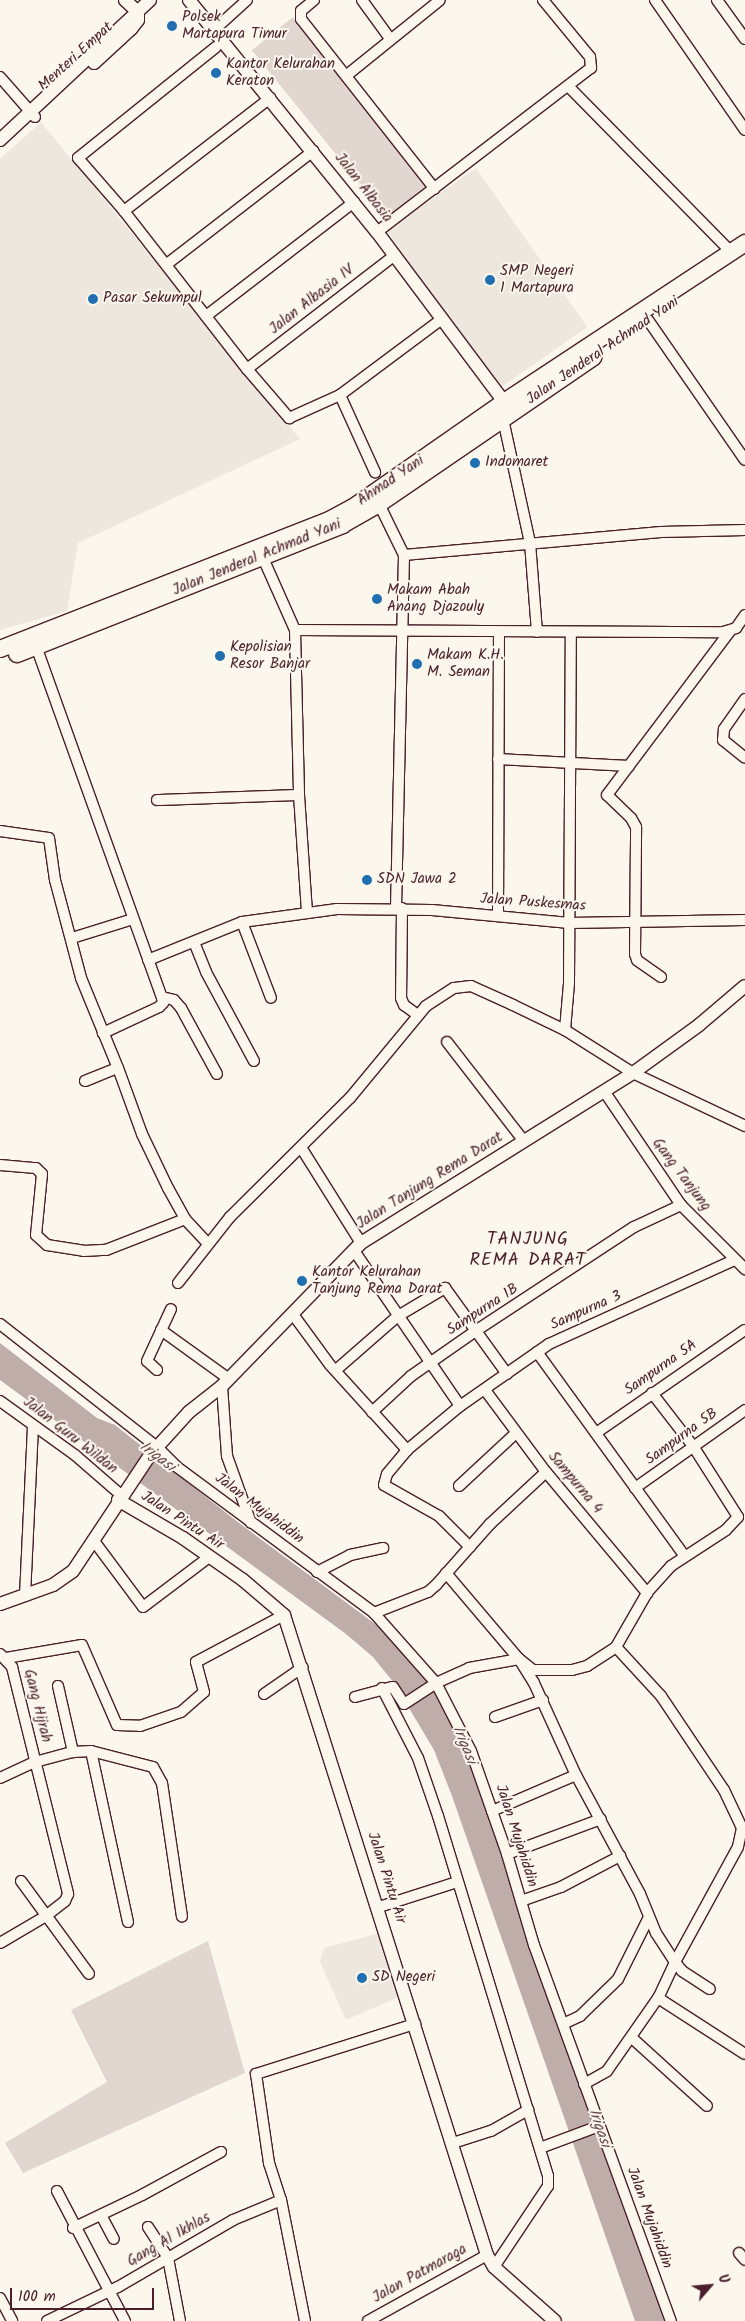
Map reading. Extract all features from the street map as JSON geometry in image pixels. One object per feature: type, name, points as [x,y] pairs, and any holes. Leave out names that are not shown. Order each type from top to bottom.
[{"type":"highway","points":[[504,410],[738,254],[745,243]]},
{"type":"highway","name":"Jalan Jenderal Achmad Yani","points":[[0,660],[311,540],[379,504],[425,465],[504,410],[648,320],[738,254]]},
{"type":"highway","name":"Ahmad Yani","points":[[0,649],[329,520],[425,465]]},
{"type":"street","points":[[125,0],[138,12]]},
{"type":"street","name":"Menteri Empat","points":[[0,149],[120,25],[138,12],[150,0]]},
{"type":"street","name":"Jalan Albasia","points":[[189,0],[215,29],[395,255],[442,319],[504,410]]},
{"type":"street","points":[[215,29],[247,0]]},
{"type":"street","points":[[314,0],[301,11],[301,19],[435,189]]},
{"type":"street","points":[[362,0],[391,40]]},
{"type":"street","points":[[347,75],[440,0]]},
{"type":"street","points":[[377,232],[569,87],[591,68],[592,60],[543,0]]},
{"type":"street","points":[[655,0],[745,130]]},
{"type":"street","points":[[717,0],[745,39]]},
{"type":"street","points":[[216,47],[78,158],[167,264],[248,369],[289,418],[340,395],[442,319]]},
{"type":"street","points":[[0,77],[32,115]]},
{"type":"street","points":[[569,87],[738,254]]},
{"type":"street","points":[[124,211],[270,98]]},
{"type":"street","name":"Menteri Empat","points":[[0,140],[32,115]]},
{"type":"street","points":[[167,264],[313,151]]},
{"type":"street","points":[[206,316],[354,202]]},
{"type":"street","name":"Jalan Albasia IV","points":[[248,369],[395,255]]},
{"type":"street","points":[[648,320],[745,460]]},
{"type":"street","points":[[340,395],[375,472]]},
{"type":"street","points":[[504,410],[530,543],[537,632]]},
{"type":"street","points":[[379,504],[404,554],[399,908],[401,998],[404,1005],[418,1016]]},
{"type":"street","points":[[404,554],[530,543],[745,530]]},
{"type":"street","points":[[263,558],[295,630],[299,795],[307,911]]},
{"type":"street","points":[[661,977],[637,960],[633,922],[636,827],[631,818],[609,800],[607,795],[730,631],[745,615]]},
{"type":"street","points":[[295,630],[571,633],[730,631]]},
{"type":"street","points":[[498,916],[499,632]]},
{"type":"street","points":[[564,1030],[570,983],[571,633]]},
{"type":"street","points":[[36,646],[162,997],[159,1007],[103,1033]]},
{"type":"street","points":[[745,699],[724,729],[723,740],[745,758]]},
{"type":"street","points":[[498,759],[570,761],[630,766]]},
{"type":"street","points":[[157,800],[299,795]]},
{"type":"street","points":[[0,831],[49,838],[55,880],[72,938],[81,978],[118,1068],[142,1134],[185,1218],[208,1244]]},
{"type":"street","name":"Jalan Puskesmas","points":[[148,960],[242,922],[307,911],[399,908],[569,923],[745,920]]},
{"type":"street","points":[[72,938],[133,919]]},
{"type":"street","points":[[242,922],[271,998]]},
{"type":"street","points":[[194,942],[206,972],[254,1061]]},
{"type":"street","points":[[178,1282],[230,1217],[302,1149],[350,1098],[418,1016],[444,992],[471,986],[564,1030],[634,1073],[745,1126]]},
{"type":"street","name":"Jalan Tanjung Rema Darat","points":[[0,1604],[25,1596],[62,1580],[74,1571],[121,1495],[153,1451],[189,1412],[225,1383],[358,1248],[453,1188],[523,1140],[634,1073],[699,1025],[745,986]]},
{"type":"street","points":[[162,997],[174,1000],[182,1008],[217,1074]]},
{"type":"street","points":[[447,1042],[523,1140]]},
{"type":"street","points":[[85,1081],[118,1068]]},
{"type":"street","name":"Gang Tanjung","points":[[604,1091],[681,1205],[745,1269]]},
{"type":"street","points":[[302,1149],[398,1316],[460,1406]]},
{"type":"street","points":[[0,1165],[36,1168],[42,1174],[36,1235],[47,1245],[84,1251],[106,1250],[185,1218]]},
{"type":"street","name":"Sampurna 1B","points":[[372,1412],[411,1376],[432,1364],[477,1330],[634,1227],[681,1205]]},
{"type":"street","name":"Sampurna 3","points":[[470,1547],[438,1516],[384,1485],[387,1474],[407,1450],[460,1406],[537,1352],[734,1260]]},
{"type":"street","points":[[336,1370],[398,1316],[445,1288],[507,1374]]},
{"type":"street","points":[[157,1370],[147,1361],[171,1308]]},
{"type":"street","points":[[292,1313],[336,1370],[407,1450]]},
{"type":"street","name":"Jalan Mujahiddin","points":[[0,1324],[153,1451],[374,1613],[432,1686],[471,1751],[584,2084],[596,2127],[671,2321]]},
{"type":"street","points":[[161,1330],[225,1383],[227,1456],[252,1524]]},
{"type":"street","name":"Sampurna 5A","points":[[596,1433],[745,1330]]},
{"type":"street","points":[[537,1352],[684,1556]]},
{"type":"street","name":"Sampurna 4","points":[[484,1390],[546,1472],[647,1593]]},
{"type":"street","points":[[355,1698],[382,1688],[394,1687],[404,1704],[432,1686],[469,1668],[519,1659],[534,1670],[572,1670],[587,1666],[616,1647],[647,1593],[684,1556],[726,1530],[742,1515],[693,1446],[652,1393]]},
{"type":"street","name":"Jalan Guru Wildan","points":[[0,1401],[121,1495]]},
{"type":"street","name":"Sampurna 5B","points":[[636,1488],[745,1410]]},
{"type":"street","points":[[25,1596],[33,1425]]},
{"type":"street","points":[[459,1486],[516,1433]]},
{"type":"street","points":[[374,1613],[428,1592],[470,1547],[546,1472]]},
{"type":"street","name":"Jalan Pintu Air","points":[[121,1495],[243,1580],[284,1615],[303,1667],[487,2255],[494,2267],[555,2321]]},
{"type":"street","points":[[94,1541],[143,1607],[209,1557]]},
{"type":"street","points":[[317,1572],[350,1555],[383,1548]]},
{"type":"street","points":[[446,1573],[519,1659],[544,1700],[576,1775],[601,1819],[649,1917],[675,1962],[682,1971],[710,1989]]},
{"type":"street","points":[[3,1656],[82,1645],[117,1725],[140,1726],[175,1715],[204,1692],[196,1662],[284,1615]]},
{"type":"street","points":[[584,2084],[607,2071],[632,2038],[658,1998],[675,1962],[743,1837],[742,1828],[724,1790],[661,1696],[616,1647]]},
{"type":"street","name":"Gang Hijrah","points":[[0,1778],[35,1762],[12,1667],[3,1656]]},
{"type":"street","points":[[264,1694],[303,1667]]},
{"type":"street","points":[[58,1686],[73,1752]]},
{"type":"street","points":[[382,1688],[418,1758],[540,2148],[548,2186],[494,2267]]},
{"type":"street","points":[[496,1717],[544,1700]]},
{"type":"street","points":[[0,1943],[46,1916],[65,1901],[68,1894],[35,1762],[73,1752],[91,1752],[153,1767],[159,1774],[182,1917]]},
{"type":"street","points":[[91,1752],[128,1922]]},
{"type":"street","points":[[492,1811],[576,1775]]},
{"type":"street","points":[[507,1854],[601,1819]]},
{"type":"street","points":[[521,1901],[561,1887],[620,1856]]},
{"type":"street","points":[[21,1880],[89,1974]]},
{"type":"street","points":[[379,1907],[457,1882]]},
{"type":"street","points":[[563,2024],[580,2016],[618,1979],[649,1917]]},
{"type":"street","points":[[658,1998],[745,2054]]},
{"type":"street","points":[[305,2321],[281,2200],[269,2163],[256,2074],[415,2024]]},
{"type":"street","points":[[632,2038],[707,2106]]},
{"type":"street","points":[[453,2143],[491,2131],[528,2110]]},
{"type":"street","points":[[540,2148],[596,2127]]},
{"type":"street","points":[[73,2228],[221,2152]]},
{"type":"street","points":[[56,2191],[73,2228],[125,2321]]},
{"type":"street","name":"Gang Al Ikhlas","points":[[48,2321],[168,2258],[232,2220],[281,2200]]},
{"type":"street","points":[[101,2214],[114,2239]]},
{"type":"street","points":[[148,2227],[168,2258],[180,2321]]},
{"type":"street","name":"Jalan Patmaraga","points":[[368,2321],[487,2255]]},
{"type":"street","points":[[0,2298],[12,2321]]},
{"type":"shaded area","points":[[293,17],[428,184],[387,217],[252,50]]},
{"type":"shaded area","name":"Pasar Sekumpul","points":[[41,122],[300,439],[78,543],[67,611],[0,630],[0,159]]},
{"type":"shaded area","name":"SMP Negeri 1 Martapura","points":[[476,168],[587,327],[498,389],[387,231]]},
{"type":"shaded area","points":[[0,1343],[97,1418],[115,1425],[239,1523],[394,1638],[428,1677],[461,1737],[667,2321],[635,2321],[452,1796],[434,1750],[394,1683],[373,1657],[346,1634],[0,1380]]},
{"type":"shaded area","name":"SD Negeri","points":[[380,1933],[403,1995],[346,2020],[320,1962],[324,1948]]},
{"type":"shaded area","points":[[208,1941],[245,2073],[23,2173],[5,2143],[107,2082],[71,2010]]},
{"type":"place","name":"Polsek Martapura Timur","points":[[172,26]]},
{"type":"place","name":"Kantor Kelurahan Keraton","points":[[216,73]]},
{"type":"place","name":"SMP Negeri 1 Martapura","points":[[490,280]]},
{"type":"place","name":"Pasar Sekumpul","points":[[93,299]]},
{"type":"place","name":"Indomaret","points":[[475,463]]},
{"type":"place","name":"Makam Abah Anang Djazouly","points":[[377,599]]},
{"type":"place","name":"Kepolisian Resor Banjar","points":[[220,656]]},
{"type":"place","name":"Makam K.H. M. Seman","points":[[417,664]]},
{"type":"place","name":"SDN Jawa 2","points":[[367,880]]},
{"type":"place","name":"Kantor Kelurahan Tanjung Rema Darat","points":[[302,1281]]},
{"type":"place","name":"SD Negeri","points":[[362,1978]]},
{"type":"district","name":"TANJUNG REMA DARAT","points":[[528,1251]]},
{"type":"water label","name":"Irigasi","points":[[157,1457]]},
{"type":"water label","name":"Irigasi","points":[[464,1745]]},
{"type":"water label","name":"Irigasi","points":[[599,2128]]}]
